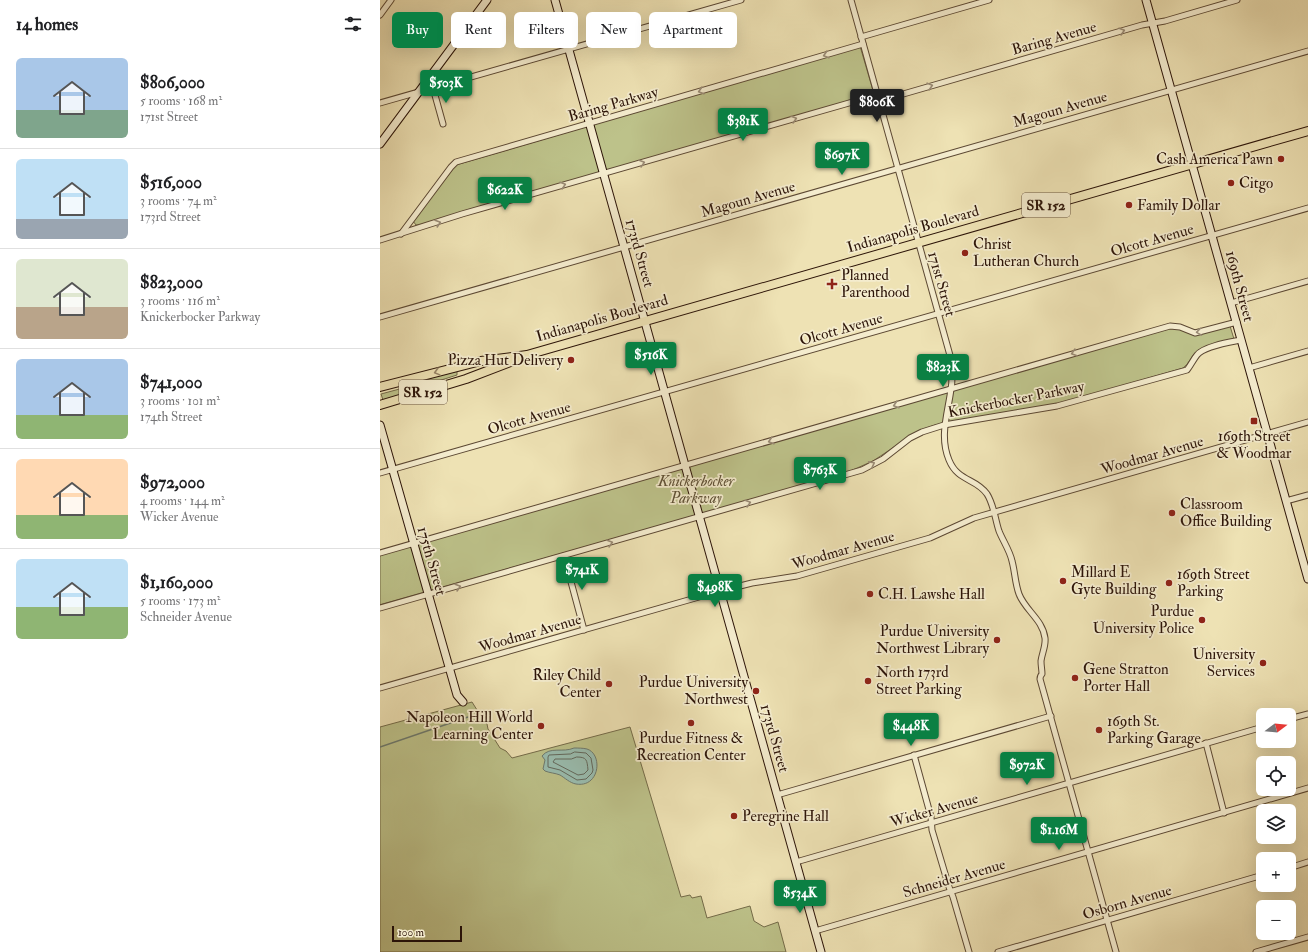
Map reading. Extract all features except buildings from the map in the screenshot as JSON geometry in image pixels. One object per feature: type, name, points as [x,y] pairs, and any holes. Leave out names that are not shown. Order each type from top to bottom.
[{"type":"main road","name":"Indianapolis Boulevard","points":[[380,405],[490,370],[527,355],[645,320],[1308,131]]},
{"type":"main road","name":"Indianapolis Boulevard","points":[[380,387],[488,360],[527,355]]},
{"type":"main road","points":[[488,360],[490,370]]},
{"type":"main road","points":[[463,366],[466,378]]},
{"type":"street","points":[[380,15],[391,0]]},
{"type":"street","points":[[380,144],[487,0]]},
{"type":"street","name":"173rd Street","points":[[555,0],[625,246],[821,952]]},
{"type":"street","points":[[380,103],[741,0]]},
{"type":"street","name":"171st Street","points":[[851,0],[951,359],[952,388],[944,425],[945,444],[949,461],[958,474],[978,485],[986,492],[990,500],[1001,536],[1010,554],[1019,594],[1024,605],[1042,628],[1045,637],[1045,647],[1041,662],[1041,681],[1051,716]]},
{"type":"street","points":[[861,37],[989,0]]},
{"type":"street","name":"169th Street","points":[[1146,0],[1193,163],[1286,501],[1306,567],[1308,579]]},
{"type":"street","name":"Baring Avenue","points":[[878,98],[1237,0]]},
{"type":"street","name":"Baring Parkway","points":[[401,234],[456,162],[863,44]]},
{"type":"street","name":"Magoun Avenue","points":[[380,317],[1308,51]]},
{"type":"street","points":[[433,88],[443,124]]},
{"type":"street","points":[[380,240],[462,214],[878,98]]},
{"type":"street","name":"Olcott Avenue","points":[[380,473],[1308,208]]},
{"type":"street","points":[[1231,303],[1308,281]]},
{"type":"street","name":"Knickerbocker Parkway","points":[[380,553],[1170,326],[1180,327],[1195,333],[1237,322]]},
{"type":"street","name":"Knickerbocker Parkway","points":[[380,608],[862,470],[883,458],[910,438],[922,432],[944,425],[1057,406],[1187,370],[1192,365],[1198,354],[1204,350],[1241,340]]},
{"type":"street","points":[[1249,368],[1308,351]]},
{"type":"street","name":"Woodmar Avenue","points":[[380,688],[720,591],[752,583],[798,576],[930,538],[965,521],[1308,422]]},
{"type":"street","name":"175th Street","points":[[380,426],[449,669],[457,695],[464,702]]},
{"type":"street","points":[[1286,501],[1308,495]]},
{"type":"street","points":[[564,556],[584,630]]},
{"type":"street","points":[[1296,717],[1308,714]]},
{"type":"street","points":[[777,795],[1051,716],[1116,952]]},
{"type":"street","name":"Wicker Avenue","points":[[796,862],[1256,729]]},
{"type":"street","points":[[1206,743],[1224,812]]},
{"type":"street","points":[[914,755],[934,837],[969,952]]},
{"type":"street","name":"Schneider Avenue","points":[[815,931],[1308,788]]},
{"type":"street","points":[[1296,866],[1308,862]]},
{"type":"street","name":"Osborn Avenue","points":[[998,952],[1256,877]]},
{"type":"street","points":[[1256,952],[1308,937]]},
{"type":"green space","points":[[860,46],[874,94],[421,225],[416,225],[413,221],[456,165]]},
{"type":"green space","name":"Knickerbocker Parkway","points":[[1230,326],[1234,339],[1209,345],[1200,349],[1183,368],[1046,408],[935,425],[918,431],[873,461],[848,472],[380,605],[380,554],[1171,328],[1179,329],[1195,335]]},
{"type":"green space","points":[[457,371],[457,375],[435,382],[419,390],[383,400],[381,394],[418,384],[438,375]]},
{"type":"green space","points":[[472,702],[487,724],[488,729],[500,748],[506,751],[512,758],[630,727],[681,897],[690,895],[692,898],[701,896],[707,918],[750,906],[754,921],[764,927],[778,922],[786,952],[380,952],[380,727]]},
{"type":"water","points":[[574,748],[587,749],[592,752],[595,757],[597,763],[596,770],[590,781],[584,784],[576,784],[560,775],[547,772],[543,769],[545,760],[542,756],[545,753],[553,750]]},
{"type":"waterway","points":[[380,747],[468,717]]},
{"type":"place","name":"Cash America Pawn","points":[[1281,159]]},
{"type":"place","name":"Citgo","points":[[1231,183]]},
{"type":"place","name":"Family Dollar","points":[[1129,205]]},
{"type":"place","name":"Christ Lutheran Church","points":[[965,253]]},
{"type":"place","name":"Planned Parenthood","points":[[832,284]]},
{"type":"place","name":"Pizza Hut Delivery","points":[[571,360]]},
{"type":"place","name":"169th Street & Woodmar","points":[[1254,421]]},
{"type":"place","name":"Classroom Office Building","points":[[1172,513]]},
{"type":"place","name":"Millard E Gyte Building","points":[[1063,581]]},
{"type":"place","name":"169th Street Parking","points":[[1169,583]]},
{"type":"place","name":"C.H. Lawshe Hall","points":[[870,594]]},
{"type":"place","name":"Purdue University Police","points":[[1202,620]]},
{"type":"place","name":"Purdue University Northwest Library","points":[[997,640]]},
{"type":"place","name":"University Services","points":[[1263,663]]},
{"type":"place","name":"Gene Stratton Porter Hall","points":[[1075,678]]},
{"type":"place","name":"North 173rd Street Parking","points":[[868,681]]},
{"type":"place","name":"Riley Child Center","points":[[609,684]]},
{"type":"place","name":"Purdue University Northwest","points":[[756,691]]},
{"type":"place","name":"Purdue Fitness & Recreation Center","points":[[691,723]]},
{"type":"place","name":"Napoleon Hill World Learning Center","points":[[541,726]]},
{"type":"place","name":"169th St. Parking Garage","points":[[1099,730]]},
{"type":"place","name":"Peregrine Hall","points":[[734,816]]}]
